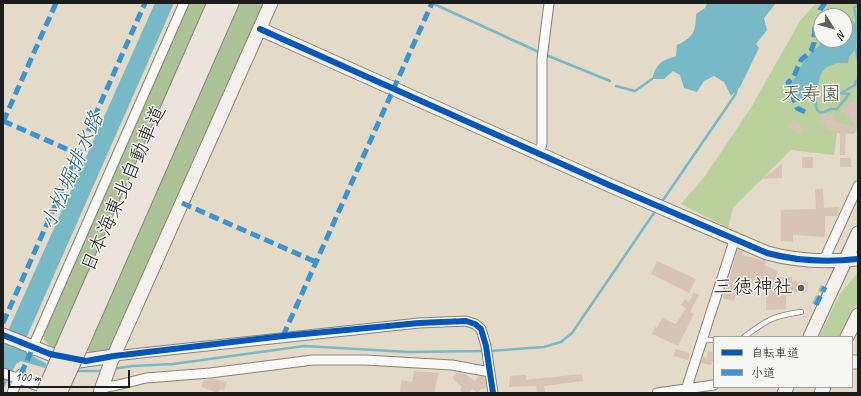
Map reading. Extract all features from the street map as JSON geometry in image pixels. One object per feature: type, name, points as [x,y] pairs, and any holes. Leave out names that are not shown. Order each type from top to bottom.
[{"type":"highway","name":"日本海東北自動車道","points":[[58,393],[72,346],[216,3]]},
{"type":"highway","name":"日本海東北自動車道","points":[[45,393],[72,346],[230,3]]},
{"type":"street","points":[[30,348],[184,3]]},
{"type":"street","points":[[101,388],[112,359],[272,3]]},
{"type":"street","points":[[539,154],[542,144],[542,59],[549,3]]},
{"type":"street","points":[[260,29],[539,154],[779,256],[824,260],[852,259]]},
{"type":"street","points":[[824,260],[858,186]]},
{"type":"street","points":[[811,336],[852,259],[858,233]]},
{"type":"street","points":[[685,391],[735,238]]},
{"type":"street","points":[[847,336],[858,314]]},
{"type":"street","points":[[3,335],[30,348],[79,361],[112,359],[412,323],[466,321],[475,324],[481,329],[486,346],[493,393]]},
{"type":"street","points":[[101,388],[146,378],[210,373],[314,360],[365,360],[452,365],[490,371]]},
{"type":"street","points":[[3,373],[62,393]]},
{"type":"street","points":[[12,393],[17,377]]},
{"type":"street","points":[[657,393],[685,391],[713,385]]},
{"type":"lane","points":[[746,336],[777,315],[801,312]]},
{"type":"lane","points":[[702,340],[713,340]]},
{"type":"green space","points":[[188,3],[207,3],[54,349],[44,340],[43,334]]},
{"type":"green space","points":[[239,3],[267,3],[116,346],[106,354],[91,355],[87,348]]},
{"type":"green space","name":"天寿園","points":[[816,3],[858,3],[858,130],[853,134],[837,133],[834,155],[791,150],[733,208],[728,228],[681,204],[705,176],[752,106],[800,21]]},
{"type":"green space","points":[[858,272],[858,301],[841,336],[819,336],[840,294]]},
{"type":"water","points":[[155,3],[174,3],[21,350],[47,364],[45,368],[21,361],[16,364],[3,390],[3,342]]},
{"type":"water","points":[[707,3],[776,3],[764,18],[767,30],[756,44],[759,48],[740,87],[731,96],[724,82],[714,76],[704,81],[697,92],[684,88],[680,75],[673,71],[664,79],[652,79],[660,63],[676,56],[677,45],[690,37],[694,29],[696,14],[705,8]]},
{"type":"water","points":[[853,21],[858,28],[856,49],[849,57],[848,63],[834,64],[822,72],[815,96],[818,105],[815,105],[812,95],[806,95],[803,101],[799,101],[792,90],[785,87],[794,80],[809,55],[817,48],[853,48]]},
{"type":"building","points":[[858,95],[858,128],[852,132],[846,131],[845,155],[840,155],[840,131],[827,130],[827,125],[821,125],[821,114],[833,115],[833,121],[857,127],[842,110]]},
{"type":"building","points":[[793,119],[804,129],[800,134],[788,126]]},
{"type":"building","points":[[802,157],[813,157],[813,168],[802,168]]},
{"type":"building","points":[[840,158],[851,158],[851,167],[840,167]]},
{"type":"building","points":[[782,164],[782,178],[762,179]]},
{"type":"building","points":[[815,189],[823,189],[824,208],[839,207],[838,216],[825,216],[825,237],[793,235],[793,242],[781,241],[781,210],[816,209]]},
{"type":"building","points":[[738,249],[743,252],[742,255],[766,261],[765,265],[778,271],[776,277],[792,277],[792,281],[808,282],[807,291],[804,291],[804,293],[791,291],[791,296],[786,295],[786,309],[766,310],[766,288],[741,279],[734,301],[723,298]]},
{"type":"building","points":[[657,261],[696,279],[689,293],[651,274]]},
{"type":"building","points":[[694,292],[699,295],[690,312],[694,314],[678,346],[652,334],[662,318],[676,324],[686,308],[681,305],[685,299],[689,302]]},
{"type":"building","points":[[675,349],[690,353],[688,360],[674,356]]},
{"type":"building","points":[[708,351],[713,353],[713,362],[711,365],[701,363],[703,357],[707,358]]},
{"type":"building","points":[[414,371],[439,373],[434,393],[400,393],[401,380],[412,382]]},
{"type":"building","points":[[457,372],[465,374],[475,381],[479,376],[485,377],[486,388],[481,389],[478,393],[472,389],[469,393],[464,393],[460,390],[462,387],[452,378]]},
{"type":"building","points":[[582,374],[583,381],[544,386],[545,392],[537,393],[536,386],[509,387],[510,376],[526,375],[526,380]]},
{"type":"building","points":[[214,379],[227,382],[224,391],[220,389],[218,393],[201,387],[204,380]]},
{"type":"waterway","points":[[432,3],[541,53]]},
{"type":"waterway","points":[[855,24],[857,22],[854,8],[858,5]]},
{"type":"waterway","points":[[856,49],[858,61]]},
{"type":"waterway","points":[[546,55],[610,81]]},
{"type":"waterway","points":[[616,86],[635,91],[652,79]]},
{"type":"waterway","points":[[815,105],[821,113],[831,109],[837,109],[849,94],[841,93],[855,85],[855,82],[858,80]]},
{"type":"waterway","points":[[661,203],[735,95],[737,89]]},
{"type":"waterway","points":[[489,351],[544,347],[561,342],[572,333],[656,210]]},
{"type":"waterway","points":[[113,369],[132,366],[173,364],[304,346],[409,352],[484,351]]},
{"type":"waterway","points":[[75,371],[102,371]]},
{"type":"tunnel","points":[[816,305],[825,287]]},
{"type":"marked path","points":[[3,122],[56,3]]},
{"type":"marked path","points":[[3,323],[145,3]]},
{"type":"marked path","points":[[283,336],[432,3]]},
{"type":"marked path","points":[[805,112],[797,108],[788,83],[794,76],[801,60],[811,51],[814,43],[815,25],[820,22],[820,10],[825,3]]},
{"type":"marked path","points":[[3,121],[78,154]]},
{"type":"marked path","points":[[182,203],[316,262]]},
{"type":"marked path","points":[[816,305],[825,287]]},
{"type":"marked path","points":[[21,374],[31,352]]},
{"type":"cycle path","points":[[260,29],[609,185],[767,253],[789,258],[812,260],[858,259]]},
{"type":"cycle path","points":[[3,335],[50,354],[86,361],[114,356],[283,336],[419,323],[466,321],[475,324],[481,329],[486,346],[493,393]]},
{"type":"place","name":"三徳神社","points":[[801,288]]},
{"type":"water label","name":"小松堀排水路","points":[[73,171]]}]
